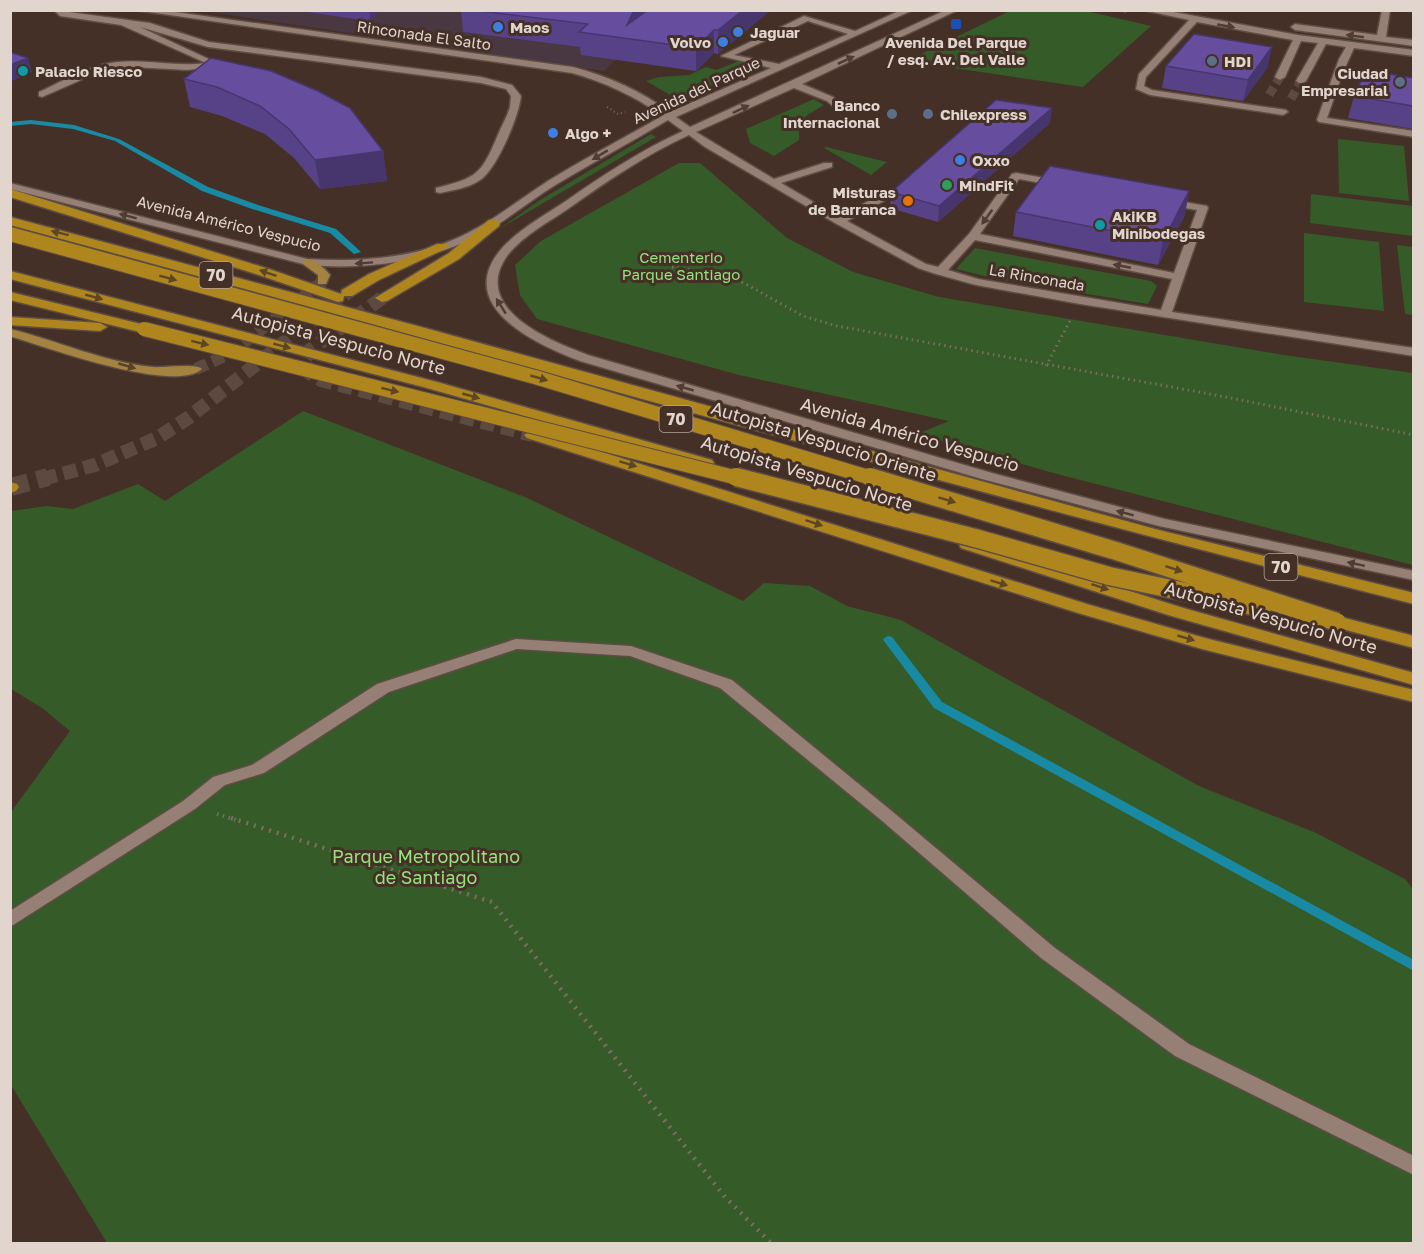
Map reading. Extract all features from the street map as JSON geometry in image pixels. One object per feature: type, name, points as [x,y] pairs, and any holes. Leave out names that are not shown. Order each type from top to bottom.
[{"type":"highway","points":[[10,193],[264,272],[320,291],[420,331]]},
{"type":"highway","name":"Autopista Vespucio Norte","points":[[10,221],[420,331],[1159,536],[1413,599]]},
{"type":"highway","points":[[382,298],[454,256],[494,223]]},
{"type":"highway","name":"Autopista Vespucio Oriente","points":[[10,234],[535,377],[1116,551],[1337,621],[1413,642]]},
{"type":"highway","points":[[347,293],[374,277],[442,247]]},
{"type":"highway","name":"Autopista Vespucio Norte","points":[[10,276],[432,385],[732,471],[1185,614],[1413,679]]},
{"type":"highway","points":[[10,296],[534,425],[975,538],[1109,576],[1187,594],[1337,621]]},
{"type":"highway","points":[[10,321],[144,329]]},
{"type":"highway","points":[[532,435],[1084,609],[1202,643],[1413,696]]},
{"type":"main road","points":[[307,261],[324,274],[322,282]]},
{"type":"main road","points":[[10,332],[144,370],[172,373],[196,369]]},
{"type":"street","points":[[58,10],[60,13],[76,17],[150,26],[208,44],[481,80],[509,87],[516,96],[515,111],[504,130],[492,164],[480,178],[440,190]]},
{"type":"street","name":"Rinconada El Salto","points":[[139,10],[573,70],[604,79],[654,105],[689,132]]},
{"type":"street","name":"Avenida del Parque","points":[[442,247],[494,223],[552,183],[669,116],[909,10]]},
{"type":"street","name":"Avenida del Parque","points":[[527,233],[645,155],[689,132],[954,10]]},
{"type":"street","points":[[1148,10],[1298,38],[1413,53]]},
{"type":"street","points":[[1201,10],[1413,43]]},
{"type":"street","points":[[1381,39],[1386,10]]},
{"type":"street","points":[[780,67],[725,56],[807,18],[856,34]]},
{"type":"street","points":[[1194,20],[1142,76],[1139,87],[1150,92],[1283,112]]},
{"type":"street","points":[[123,23],[213,65],[233,71]]},
{"type":"street","points":[[1280,77],[1298,38]]},
{"type":"street","points":[[1301,81],[1323,42]]},
{"type":"street","points":[[1351,46],[1343,59],[1322,120],[1413,134]]},
{"type":"street","points":[[42,94],[105,66],[133,65],[194,69],[213,65]]},
{"type":"street","points":[[1340,72],[1413,83]]},
{"type":"street","points":[[793,84],[830,99],[840,108]]},
{"type":"street","name":"La Rinconada","points":[[689,132],[898,255],[940,272],[976,282],[1080,301],[1413,352]]},
{"type":"street","points":[[775,182],[828,165]]},
{"type":"street","points":[[940,272],[973,236],[1016,176],[1063,184]]},
{"type":"street","name":"Avenida Américo Vespucio","points":[[10,186],[307,261],[334,264],[378,262],[442,247]]},
{"type":"street","points":[[839,221],[889,194]]},
{"type":"street","points":[[1156,200],[1203,208],[1166,314]]},
{"type":"street","name":"Avenida Américo Vespucio","points":[[527,233],[510,247],[498,263],[494,276],[495,297],[507,315],[520,328],[564,351],[1009,482],[1164,523],[1413,576]]},
{"type":"street","points":[[973,236],[1179,277]]},
{"type":"street","points":[[10,920],[189,805],[219,781],[258,770],[383,688],[516,644],[631,651],[726,684],[887,816],[1048,953],[1182,1050],[1413,1166]]},
{"type":"path","points":[[672,267],[717,274],[744,283],[803,316],[837,326],[1046,366],[1226,397],[1413,435]]},
{"type":"path","points":[[1046,366],[1080,301]]},
{"type":"path","points":[[189,805],[492,902],[725,1197],[772,1244]]},
{"type":"shaded area","points":[[203,11],[669,11],[604,71]]},
{"type":"green space","points":[[1010,11],[1086,11],[1151,26],[1083,87],[906,61]]},
{"type":"green space","points":[[739,61],[760,66],[694,95],[672,96],[646,81],[659,77],[689,75],[706,67],[716,70]]},
{"type":"green space","points":[[814,99],[824,105],[806,116],[799,124],[799,140],[774,156],[750,143],[746,129]]},
{"type":"green space","points":[[651,134],[656,137],[499,229],[540,200]]},
{"type":"green space","points":[[1338,139],[1404,146],[1409,201],[1339,193]]},
{"type":"green space","points":[[824,148],[887,162],[871,175]]},
{"type":"green space","name":"Cementerio Parque Santiago","points":[[679,163],[700,163],[787,238],[853,272],[939,297],[1284,355],[1413,373],[1413,565],[1057,474],[917,434],[949,421],[739,375],[537,319],[520,295],[515,265],[541,241]]},
{"type":"green space","points":[[1311,194],[1413,206],[1413,236],[1310,223]]},
{"type":"green space","points":[[1304,233],[1379,242],[1384,311],[1304,302]]},
{"type":"green space","points":[[1397,245],[1413,247],[1413,315],[1405,314]]},
{"type":"green space","points":[[975,248],[1151,281],[1157,286],[1148,304],[997,279],[956,269]]},
{"type":"green space","name":"Parque Metropolitano de Santiago","points":[[303,411],[525,497],[743,601],[764,583],[810,586],[847,606],[901,620],[1199,786],[1314,832],[1405,879],[1413,889],[1413,1243],[107,1243],[11,1085],[11,812],[70,731],[42,708],[11,689],[11,511],[47,506],[73,509],[138,484],[165,501]]},
{"type":"building","points":[[471,10],[634,10],[627,25],[648,10],[743,10],[718,30],[714,30],[696,48],[579,32],[588,24]]},
{"type":"building","points":[[1194,34],[1272,47],[1248,80],[1166,66]]},
{"type":"building","points":[[10,52],[28,58],[10,65]]},
{"type":"building","points":[[211,58],[271,71],[318,91],[350,108],[383,151],[315,160],[289,129],[260,106],[217,87],[184,79]]},
{"type":"building","points":[[1366,70],[1413,78],[1413,106],[1354,96]]},
{"type":"building","points":[[996,100],[1052,108],[939,206],[891,192]]},
{"type":"building","points":[[1050,166],[1189,191],[1163,241],[1016,212]]},
{"type":"waterway","points":[[10,124],[31,122],[74,127],[117,140],[205,189],[333,231],[357,252]]},
{"type":"waterway","points":[[888,639],[938,705],[1414,966]]},
{"type":"tunnel","points":[[1269,95],[1280,77]]},
{"type":"tunnel","points":[[1291,99],[1301,81]]},
{"type":"tunnel","points":[[196,369],[231,353],[322,282]]},
{"type":"tunnel","points":[[43,479],[95,465],[157,438],[188,418],[347,293]]},
{"type":"tunnel","points":[[382,298],[310,350],[304,360],[308,372],[321,380],[532,435]]},
{"type":"tunnel","points":[[11,487],[48,477]]},
{"type":"place","name":"Avenida Del Parque / esq. Av. Del Valle","points":[[956,24]]},
{"type":"place","name":"Maos","points":[[498,27]]},
{"type":"place","name":"Jaguar","points":[[738,32]]},
{"type":"place","name":"Volvo","points":[[723,42]]},
{"type":"place","name":"HDI","points":[[1212,61]]},
{"type":"place","name":"Palacio Riesco","points":[[23,71]]},
{"type":"place","name":"Ciudad Empresarial","points":[[1400,82]]},
{"type":"place","name":"Banco Internacional","points":[[892,114]]},
{"type":"place","name":"Chilexpress","points":[[928,114]]},
{"type":"place","name":"Algo +","points":[[553,133]]},
{"type":"place","name":"Oxxo","points":[[960,160]]},
{"type":"place","name":"MindFit","points":[[947,185]]},
{"type":"place","name":"Misturas de Barranca","points":[[908,201]]},
{"type":"place","name":"AkiKB Minibodegas","points":[[1100,225]]}]
